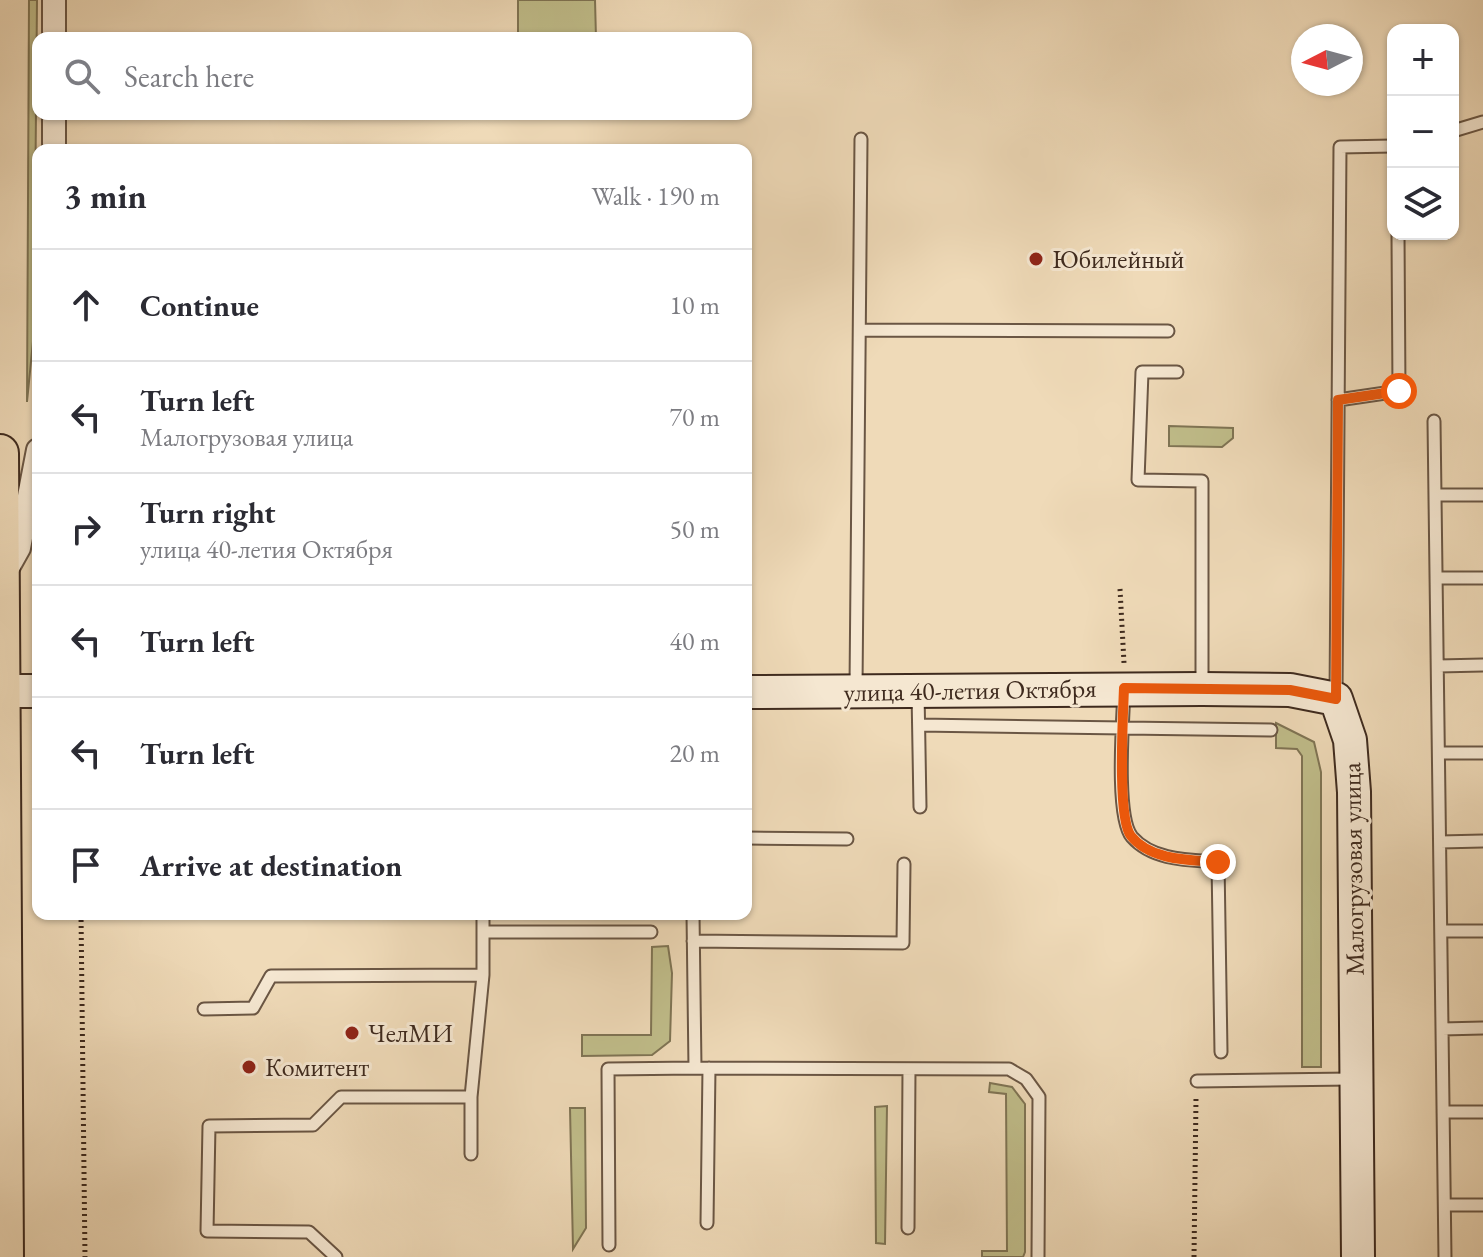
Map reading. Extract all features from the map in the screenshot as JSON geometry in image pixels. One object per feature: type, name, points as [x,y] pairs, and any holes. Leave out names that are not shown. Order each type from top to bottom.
[{"type":"main road","points":[[0,453],[5,1257]]},
{"type":"street","points":[[54,0],[54,32]]},
{"type":"street","points":[[54,120],[54,144]]},
{"type":"street","points":[[0,581],[19,548],[32,481]]},
{"type":"street","name":"улица 40-летия Октября","points":[[752,692],[1124,688],[1290,690],[1336,699]]},
{"type":"street","points":[[1,691],[32,691]]},
{"type":"street","name":"Малогрузовая улица","points":[[1336,699],[1350,740],[1354,792],[1358,1257]]},
{"type":"lane","points":[[1459,129],[1483,122]]},
{"type":"lane","points":[[856,692],[861,139]]},
{"type":"lane","name":"Малогрузовая улица","points":[[1336,699],[1340,147],[1387,146]]},
{"type":"lane","points":[[1338,400],[1399,391],[1398,240]]},
{"type":"lane","points":[[860,330],[1168,331]]},
{"type":"lane","points":[[1177,372],[1142,372],[1138,480],[1202,481],[1202,689]]},
{"type":"lane","points":[[1434,421],[1445,1257]]},
{"type":"lane","points":[[1435,495],[1483,495]]},
{"type":"lane","points":[[1437,578],[1483,578]]},
{"type":"lane","points":[[1438,666],[1483,665]]},
{"type":"lane","points":[[1124,688],[1123,812],[1130,836],[1151,851],[1173,858],[1218,862],[1221,1052]]},
{"type":"lane","points":[[918,692],[920,807]]},
{"type":"lane","points":[[919,725],[1271,730]]},
{"type":"lane","points":[[1439,753],[1483,753]]},
{"type":"lane","points":[[752,838],[847,839]]},
{"type":"lane","points":[[1440,842],[1483,841]]},
{"type":"lane","points":[[693,941],[903,943],[904,864]]},
{"type":"lane","points":[[471,1154],[471,1097],[483,975],[483,920]]},
{"type":"lane","points":[[693,920],[695,1068]]},
{"type":"lane","points":[[1441,931],[1483,931]]},
{"type":"lane","points":[[483,932],[651,932]]},
{"type":"lane","points":[[204,1009],[253,1008],[271,976],[483,975]]},
{"type":"lane","points":[[1442,1029],[1483,1028]]},
{"type":"lane","points":[[707,1223],[709,1068]]},
{"type":"lane","points":[[609,1245],[608,1069],[1009,1069],[1026,1079],[1039,1097],[1038,1257]]},
{"type":"lane","points":[[908,1228],[909,1069]]},
{"type":"lane","points":[[1197,1081],[1355,1079]]},
{"type":"lane","points":[[336,1257],[309,1232],[207,1231],[209,1126],[313,1125],[341,1097],[471,1097]]},
{"type":"lane","points":[[1443,1112],[1483,1112]]},
{"type":"lane","points":[[1445,1205],[1483,1205]]},
{"type":"path","points":[[1120,589],[1124,688]]},
{"type":"path","points":[[81,920],[85,1257]]},
{"type":"path","points":[[1194,1257],[1197,1081]]},
{"type":"shaded area","points":[[29,0],[37,0],[37,32],[32,32],[32,120],[36,120],[36,144],[32,144],[32,351],[27,402]]},
{"type":"shaded area","points":[[518,0],[595,0],[596,32],[518,32]]},
{"type":"shaded area","points":[[1169,426],[1233,428],[1233,438],[1222,447],[1169,446]]},
{"type":"shaded area","points":[[1276,723],[1314,742],[1321,772],[1321,1067],[1302,1067],[1302,756],[1297,749],[1276,748]]},
{"type":"shaded area","points":[[668,946],[672,973],[670,1041],[652,1055],[582,1056],[582,1035],[651,1035],[652,947]]},
{"type":"shaded area","points":[[990,1083],[1012,1087],[1025,1104],[1023,1257],[982,1257],[982,1251],[1007,1251],[1006,1094],[989,1092]]},
{"type":"shaded area","points":[[887,1106],[885,1244],[876,1243],[875,1107]]},
{"type":"shaded area","points":[[570,1108],[585,1108],[586,1228],[573,1249]]},
{"type":"place","name":"Юбилейный","points":[[1036,259]]},
{"type":"place","name":"ЧелМИ","points":[[352,1033]]},
{"type":"place","name":"Комитент","points":[[249,1067]]},
{"type":"route","points":[[1218,862],[1173,858],[1151,851],[1130,836],[1123,812],[1124,688],[1290,690],[1336,699],[1338,400],[1399,391]]}]
